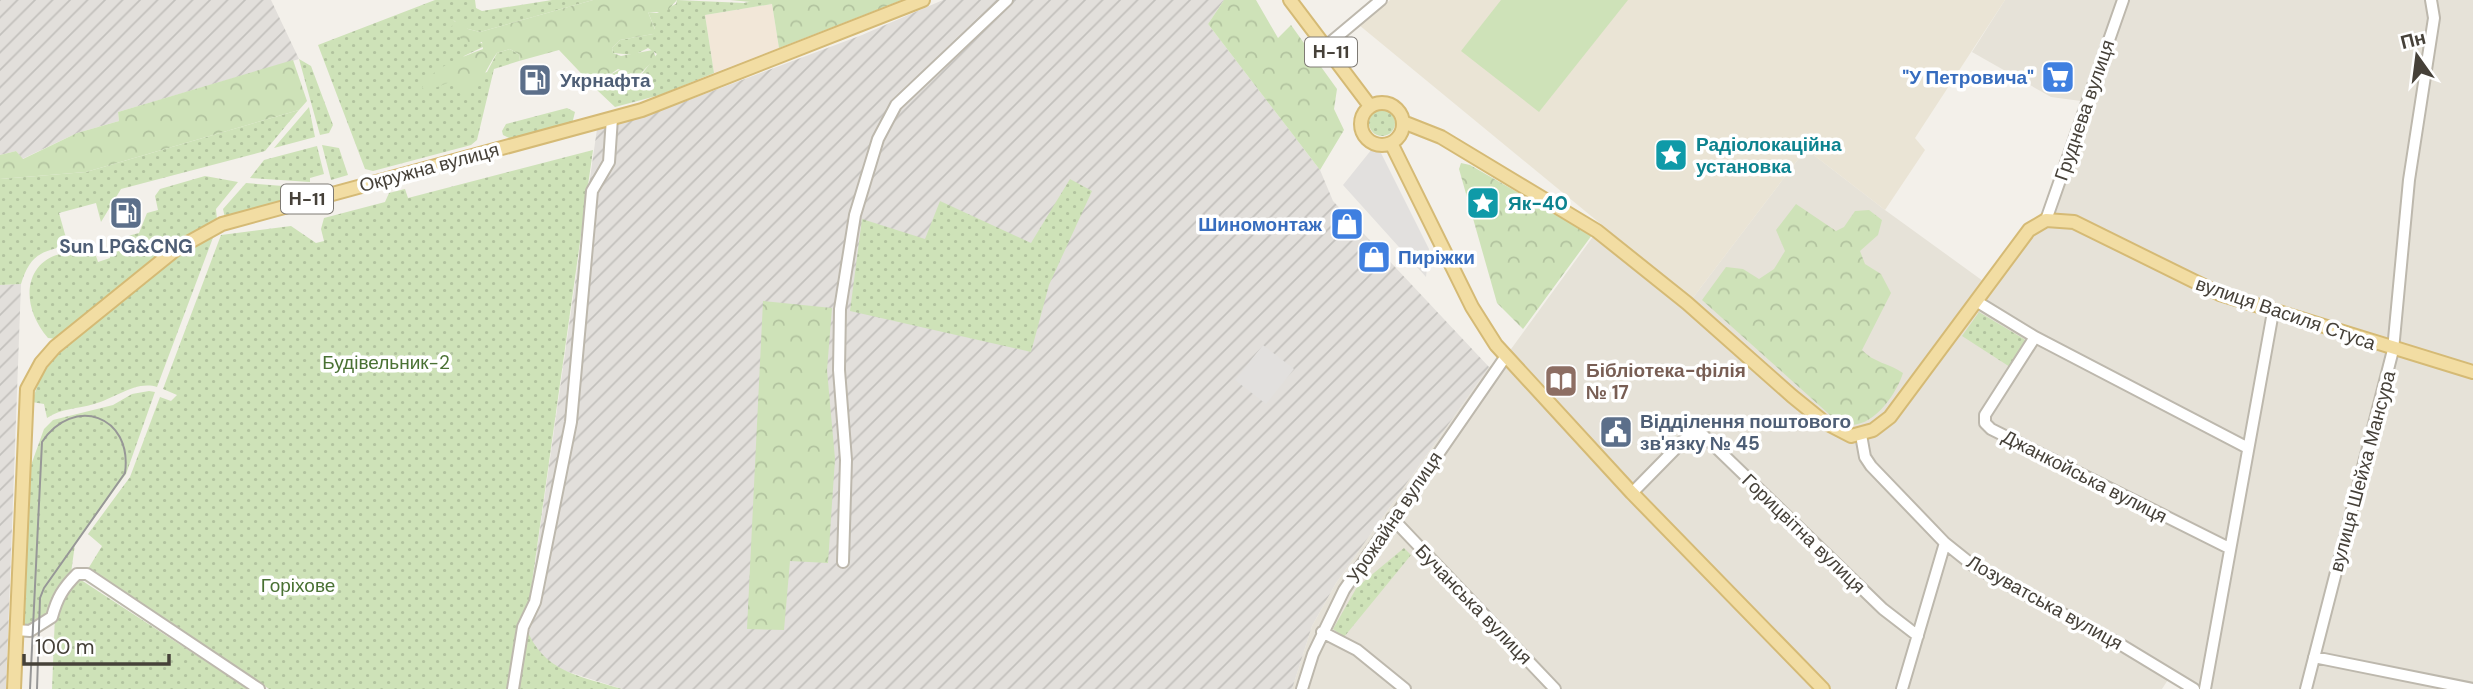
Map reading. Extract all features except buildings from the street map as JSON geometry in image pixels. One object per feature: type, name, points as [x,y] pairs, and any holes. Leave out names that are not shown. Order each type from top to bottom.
[{"type":"main road","name":"Окружна вулиця","points":[[14,689],[24,403],[32,377],[55,347],[174,250],[222,224],[642,110],[923,0]]},
{"type":"main road","name":"Н-11","points":[[1290,0],[1370,106]]},
{"type":"main road","points":[[1403,122],[1399,135],[1391,142],[1381,144],[1371,141],[1363,134],[1361,124],[1363,114],[1370,106],[1381,103],[1392,105],[1403,122],[1441,137],[1598,231],[1841,433],[1861,435],[1891,417],[2029,230],[2046,220]]},
{"type":"main road","points":[[1391,142],[1472,307],[1506,356],[1632,493],[1823,689]]},
{"type":"main road","name":"вулиця Василя Стуса","points":[[2046,220],[2074,222],[2201,285],[2273,312],[2473,372]]},
{"type":"street","points":[[843,562],[846,460],[839,370],[840,309],[855,215],[878,139],[896,105],[1007,0]]},
{"type":"street","points":[[1326,46],[1381,0]]},
{"type":"street","name":"Груднева вулиця","points":[[2046,220],[2123,0]]},
{"type":"street","name":"вулиця Шейха Мансура","points":[[2306,689],[2393,350],[2409,180],[2434,18],[2431,0]]},
{"type":"street","points":[[513,689],[523,628],[535,602],[571,422],[592,191],[609,162],[612,118]]},
{"type":"street","points":[[1976,301],[2035,337],[2248,448]]},
{"type":"street","points":[[2205,689],[2228,548],[2273,312]]},
{"type":"street","name":"Джанкойська вулиця","points":[[2035,337],[1985,415],[1985,423],[2228,548]]},
{"type":"street","name":"Урожайна вулиця","points":[[1302,689],[1322,632],[1345,590],[1506,356]]},
{"type":"street","name":"Горицвітна вулиця","points":[[1632,493],[1690,434],[1702,434],[1883,609],[1918,636]]},
{"type":"street","name":"Лозуватська вулиця","points":[[1861,435],[1865,457],[1871,466],[1945,543],[1982,571],[2123,646],[2194,689]]},
{"type":"street","name":"Бучанська вулиця","points":[[1392,518],[1555,689]]},
{"type":"street","points":[[1902,689],[1945,543]]},
{"type":"street","points":[[16,630],[30,631],[52,617],[56,599],[65,586],[76,574],[87,574],[259,689]]},
{"type":"street","points":[[1322,632],[1357,650],[1405,689]]},
{"type":"street","points":[[2314,657],[2473,689]]},
{"type":"shaded area","points":[[0,0],[271,0],[299,59],[118,112],[119,121],[77,133],[22,159],[16,151],[0,155]]},
{"type":"shaded area","points":[[943,0],[1224,0],[1208,24],[1320,170],[1333,201],[1489,367],[1336,583],[1312,626],[1292,689],[622,689],[559,669],[539,655],[531,643],[526,627],[597,129],[646,116],[862,35]]},
{"type":"shaded area","points":[[1390,0],[2005,0],[1915,138],[1925,150],[1885,210],[1806,149],[1692,299],[1359,25]]},
{"type":"shaded area","points":[[2005,0],[2119,0],[2081,101],[2051,97],[1972,52]]},
{"type":"shaded area","points":[[2123,0],[2473,0],[2473,689],[2194,689],[2171,675],[2162,689],[1292,689],[1312,626],[1336,583],[1489,367],[1506,356],[1597,231],[1841,433],[1873,430],[2029,230],[2046,219]]},
{"type":"shaded area","points":[[772,4],[779,48],[714,73],[705,15]]},
{"type":"shaded area","points":[[1372,149],[1380,151],[1429,249],[1426,277],[1343,185]]},
{"type":"shaded area","points":[[1806,149],[1983,281],[1885,414],[1860,429],[1850,430],[1829,419],[1692,299]]},
{"type":"shaded area","points":[[21,284],[6,689],[0,689],[0,285]]},
{"type":"shaded area","points":[[1263,345],[1294,369],[1266,404],[1235,380]]},
{"type":"green space","points":[[435,0],[475,0],[476,8],[482,11],[552,0],[593,0],[480,32],[468,29],[453,20],[485,46],[464,56],[450,82],[487,72],[497,53],[510,49],[520,55],[519,61],[494,69],[477,140],[471,145],[373,171],[365,169],[318,45]]},
{"type":"green space","points":[[593,0],[677,0],[666,12],[648,12],[656,32],[620,40],[612,48],[613,53],[621,56],[653,50],[656,58],[638,76],[618,69],[608,76],[604,89],[597,90],[559,50],[519,61],[520,55],[510,49],[497,53],[479,82],[468,89],[460,91],[450,82],[427,91],[422,88],[440,69],[483,49],[482,42],[464,42],[451,27],[459,17],[468,29],[480,32]]},
{"type":"green space","points":[[677,0],[744,3],[757,0],[772,4],[705,15],[714,73],[660,95],[615,107],[597,90],[604,89],[608,76],[621,69],[635,76],[642,74],[657,54],[648,48],[634,55],[613,53],[612,48],[620,40],[653,34],[655,29],[648,12],[657,13],[676,4]]},
{"type":"green space","points":[[730,0],[902,0],[779,48],[772,4]]},
{"type":"green space","points":[[1224,0],[1256,0],[1278,38],[1291,25],[1337,89],[1334,109],[1344,130],[1320,170],[1208,24]]},
{"type":"green space","points":[[1501,0],[1628,0],[1539,112],[1461,51]]},
{"type":"green space","points":[[299,59],[311,66],[333,125],[329,133],[320,135]]},
{"type":"green space","points":[[293,60],[307,101],[299,110],[86,172],[0,179],[0,155],[16,151],[23,159],[77,133],[119,121],[118,112]]},
{"type":"green space","points":[[309,107],[315,137],[274,148]]},
{"type":"green space","points":[[567,108],[575,112],[572,124],[511,139],[503,135],[506,124]]},
{"type":"green space","points":[[299,110],[265,151],[121,189],[101,222],[96,203],[59,213],[68,245],[37,256],[24,274],[21,284],[0,285],[0,179],[86,172]]},
{"type":"green space","points":[[1382,110],[1391,114],[1395,123],[1391,132],[1382,136],[1373,132],[1369,123],[1373,114]]},
{"type":"green space","points":[[322,145],[339,148],[348,175],[331,180]]},
{"type":"green space","points":[[317,146],[324,174],[310,178],[310,182],[250,178],[264,160]]},
{"type":"green space","points":[[593,150],[528,611],[510,689],[269,689],[88,569],[102,546],[88,534],[130,477],[160,397],[171,401],[177,395],[163,389],[221,235],[291,226],[316,243],[324,241],[321,229],[324,218],[385,202],[389,193],[405,189],[408,198]]},
{"type":"green space","points":[[1461,163],[1470,165],[1592,235],[1523,329],[1497,303],[1459,169]]},
{"type":"green space","points":[[205,176],[238,182],[216,209],[217,220],[169,246],[57,339],[48,338],[36,321],[30,303],[30,287],[34,273],[44,262],[57,255],[75,252],[96,256],[98,262],[110,258],[109,252],[124,237],[139,233],[147,213],[158,210],[155,196],[160,189]]},
{"type":"green space","points":[[1070,179],[1092,191],[1049,285],[1031,352],[850,311],[862,219],[925,239],[940,201],[1031,243]]},
{"type":"green space","points":[[246,183],[309,188],[307,193],[225,218],[223,209]]},
{"type":"green space","points":[[1796,204],[1836,231],[1844,227],[1855,211],[1869,210],[1882,220],[1878,235],[1860,251],[1865,264],[1881,274],[1891,293],[1862,350],[1871,358],[1903,373],[1882,409],[1865,422],[1855,425],[1843,423],[1830,415],[1702,300],[1726,267],[1743,269],[1759,279],[1774,269],[1785,251],[1776,230]]},
{"type":"green space","points":[[214,235],[157,387],[133,388],[102,402],[64,410],[47,418],[44,404],[32,402],[42,376],[60,353],[151,275]]},
{"type":"green space","points":[[763,301],[832,308],[827,370],[835,459],[828,563],[790,561],[784,630],[747,629]]},
{"type":"green space","points":[[1979,312],[2024,339],[2026,343],[2010,367],[1962,336]]},
{"type":"green space","points":[[155,392],[126,474],[75,544],[71,573],[49,616],[30,627],[22,627],[30,468],[44,429],[53,420],[113,405],[132,394]]},
{"type":"green space","points":[[1404,548],[1411,555],[1344,637],[1333,629],[1357,587]]},
{"type":"green space","points":[[78,578],[248,689],[52,689],[58,601]]},
{"type":"green space","points":[[526,627],[533,642],[552,663],[577,676],[622,689],[518,689]]},
{"type":"tram line","points":[[30,689],[42,442],[55,427],[69,419],[84,416],[98,418],[110,425],[120,437],[125,453],[125,473],[44,588],[40,598],[37,689]]},
{"type":"place","name":"\"У Петровича\"","points":[[2058,77]]},
{"type":"place","name":"Укрнафта","points":[[535,80]]},
{"type":"place","name":"Радіолокаційна установка","points":[[1671,155]]},
{"type":"place","name":"Як-40","points":[[1483,203]]},
{"type":"place","name":"Sun LPG&CNG","points":[[126,213]]},
{"type":"place","name":"Шиномонтаж","points":[[1347,224]]},
{"type":"place","name":"Пиріжки","points":[[1374,257]]},
{"type":"place","name":"Бібліотека-філія № 17","points":[[1561,381]]},
{"type":"place","name":"Відділення поштового зв'язку № 45","points":[[1616,432]]},
{"type":"park label","name":"Будівельник-2","points":[[386,362]]},
{"type":"park label","name":"Горіхове","points":[[298,585]]}]
